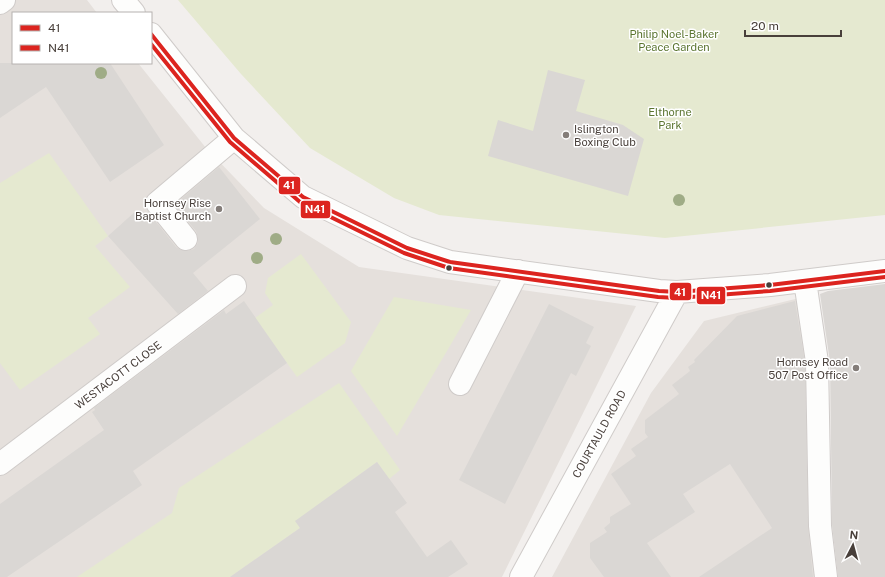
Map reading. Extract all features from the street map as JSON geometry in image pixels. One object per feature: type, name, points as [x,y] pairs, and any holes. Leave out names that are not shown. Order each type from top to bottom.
[{"type":"street","points":[[0,3],[4,0]]},
{"type":"street","points":[[123,0],[133,12]]},
{"type":"street","points":[[152,35],[234,138],[303,197],[407,248],[450,262],[659,291],[677,292],[805,281],[885,271]]},
{"type":"street","points":[[186,239],[157,204],[234,138]]},
{"type":"street","points":[[460,384],[518,271]]},
{"type":"street","points":[[805,281],[817,362],[820,526],[826,577]]},
{"type":"street","name":"WESTACOTT CLOSE","points":[[0,464],[235,286]]},
{"type":"street","name":"COURTAULD ROAD","points":[[522,577],[677,292]]},
{"type":"shaded area","points":[[0,0],[87,0],[96,12],[12,12],[12,64],[139,64],[206,148],[264,208],[359,267],[636,306],[502,577],[0,577]]},
{"type":"shaded area","points":[[808,296],[822,577],[552,577],[651,393],[704,321]]},
{"type":"green space","name":"Elthorne Park","points":[[178,0],[885,0],[885,215],[665,238],[439,215],[394,198],[310,148],[241,74]]},
{"type":"green space","points":[[49,153],[108,236],[95,246],[130,287],[88,318],[100,334],[20,390],[0,363],[0,183]]},
{"type":"green space","points":[[301,254],[351,322],[345,343],[297,377],[255,318],[273,305],[265,293],[268,278]]},
{"type":"green space","points":[[394,297],[471,310],[397,436],[351,371]]},
{"type":"green space","points":[[339,383],[400,470],[389,479],[377,462],[296,521],[300,528],[230,577],[77,577],[172,513],[179,488]]},
{"type":"building","points":[[0,63],[111,64],[164,145],[110,182],[46,87],[0,118]]},
{"type":"building","name":"Islington Boxing Club","points":[[548,70],[585,80],[576,111],[623,125],[644,139],[628,196],[488,156],[498,120],[533,131]]},
{"type":"building","points":[[219,167],[260,219],[193,273],[208,291],[178,314],[108,236],[137,210],[148,223],[153,218],[176,247],[181,250],[188,251],[194,249],[198,243],[196,231],[174,205]]},
{"type":"building","points":[[885,284],[885,577],[838,577],[832,525],[830,362],[820,294],[828,291]]},
{"type":"building","points":[[244,301],[287,363],[133,471],[142,485],[7,577],[0,577],[0,504],[104,430],[92,412],[95,410],[94,408],[224,310],[226,314]]},
{"type":"building","points":[[795,301],[805,363],[808,526],[813,577],[699,577],[772,528],[730,464],[683,494],[695,512],[647,543],[671,577],[604,577],[590,558],[590,543],[607,532],[604,528],[610,523],[610,517],[631,504],[611,474],[636,456],[631,449],[648,437],[645,433],[645,420],[679,394],[672,385],[690,371],[688,367],[695,362],[694,360],[737,316]]},
{"type":"building","points":[[549,304],[594,327],[586,343],[591,346],[576,376],[571,373],[505,504],[459,480]]},
{"type":"building","points":[[377,462],[407,503],[395,512],[427,557],[451,540],[468,564],[448,577],[230,577],[300,528],[295,521]]},
{"type":"transit line","name":"41","points":[[152,35],[234,138],[303,197],[407,248],[450,262],[659,291],[677,292],[770,285],[885,271]]},
{"type":"transit line","name":"N41","points":[[152,45],[230,142],[300,202],[404,253],[449,268],[658,297],[677,298],[770,291],[885,277]]},
{"type":"place","name":"Islington Boxing Club","points":[[566,135]]},
{"type":"place","name":"Hornsey Rise Baptist Church","points":[[219,209]]},
{"type":"place","name":"Hornsey Road 507 Post Office","points":[[856,368]]},
{"type":"park label","name":"Philip Noel-Baker Peace Garden","points":[[674,40]]}]
